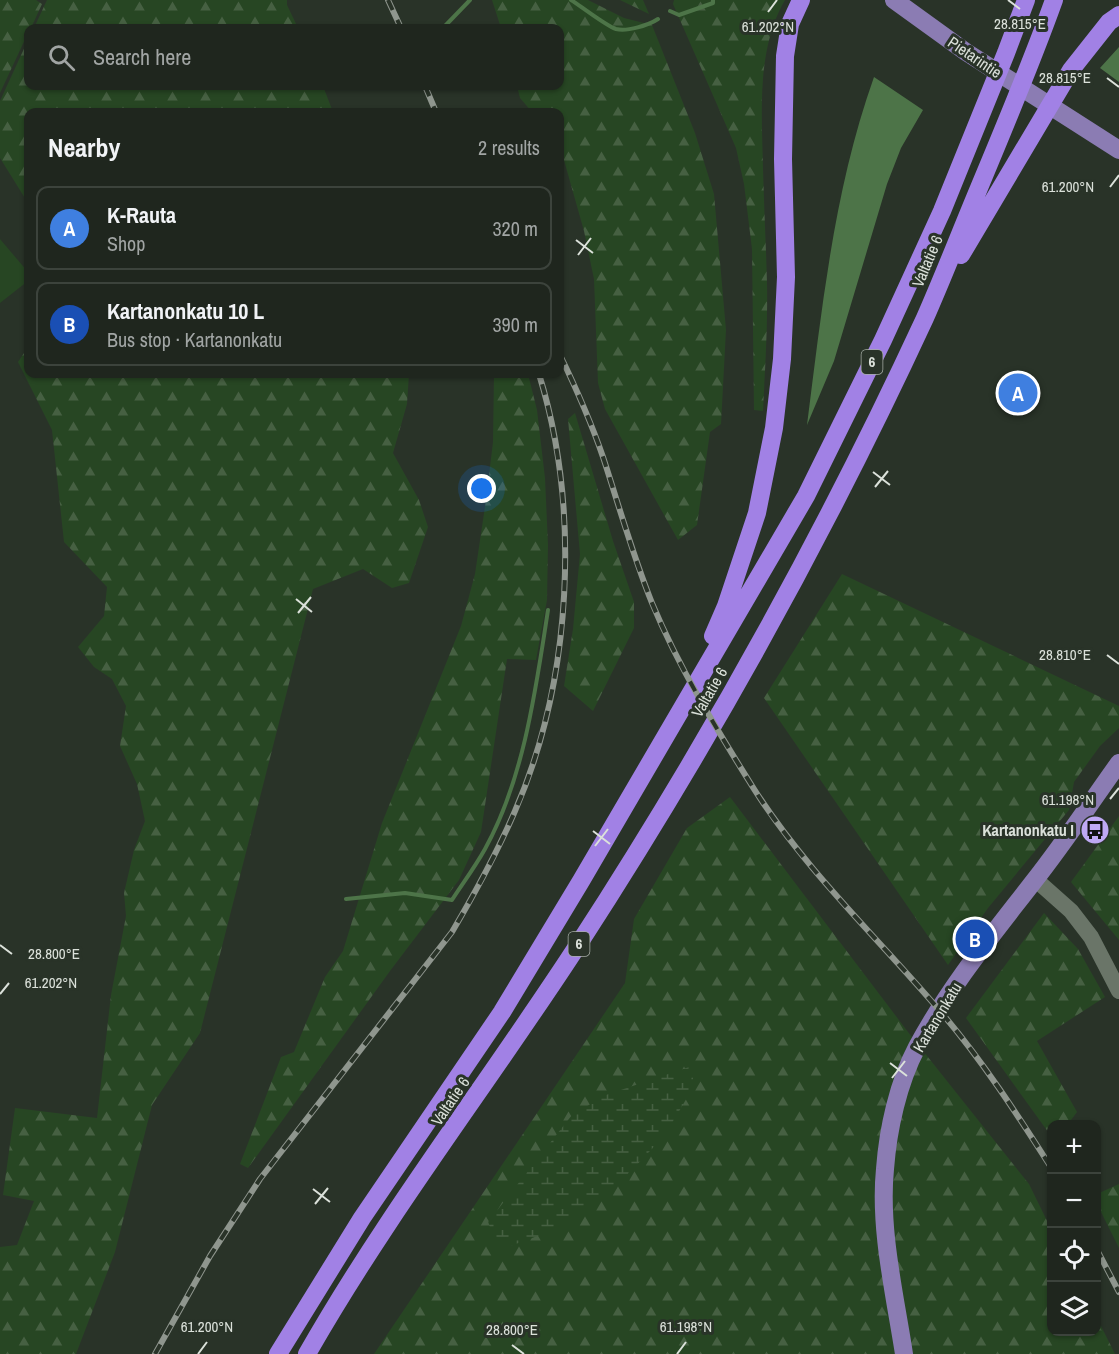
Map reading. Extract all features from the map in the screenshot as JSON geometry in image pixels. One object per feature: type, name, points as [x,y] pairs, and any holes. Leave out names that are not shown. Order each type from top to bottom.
[{"type":"highway","points":[[682,708],[726,606],[753,524],[774,428],[782,359],[786,277],[783,159],[785,56],[790,24],[801,0]]},
{"type":"highway","name":"Valtatie 6","points":[[278,1354],[362,1218],[502,1012],[806,496],[883,340],[942,211],[1026,0]]},
{"type":"highway","name":"Valtatie 6","points":[[307,1354],[384,1232],[578,945],[693,760],[826,518],[925,316],[1030,66],[1054,0]]},
{"type":"highway","points":[[925,316],[1071,70],[1109,22],[1119,15]]},
{"type":"main road","name":"Pietarintie","points":[[894,0],[966,52],[1078,126],[1119,150]]},
{"type":"main road","name":"Kartanonkatu","points":[[903,1354],[884,1202],[885,1170],[895,1110],[916,1049],[934,1018],[998,926],[1119,763]]},
{"type":"street","points":[[1035,879],[1071,911],[1091,937],[1119,991]]},
{"type":"green space","points":[[0,0],[36,0],[42,4],[33,24],[24,24],[24,42],[0,93]]},
{"type":"green space","points":[[47,0],[287,0],[296,24],[36,24]]},
{"type":"green space","points":[[492,0],[588,0],[624,18],[652,25],[695,133],[714,194],[726,330],[721,424],[710,432],[697,525],[678,540],[605,409],[598,383],[594,279],[584,231],[564,160],[564,108],[529,108],[520,98],[518,90],[564,90],[564,24],[500,24]]},
{"type":"green space","points":[[620,0],[643,0],[649,14]]},
{"type":"green space","points":[[674,0],[785,0],[769,40],[763,83],[767,299],[763,411],[754,410],[752,249],[744,184],[736,148],[673,4]]},
{"type":"green space","points":[[24,49],[24,90],[325,90],[331,108],[24,108],[24,197],[0,158],[0,101]]},
{"type":"green space","points":[[0,239],[24,267],[24,284],[0,303]]},
{"type":"green space","points":[[24,353],[24,374],[18,362]]},
{"type":"green space","points":[[26,378],[409,378],[407,404],[393,453],[419,500],[428,527],[409,583],[392,588],[363,569],[313,589],[200,1033],[152,1105],[115,1252],[76,1354],[0,1354],[0,1247],[17,1245],[34,1201],[3,1195],[15,1108],[97,1118],[111,995],[126,916],[124,893],[134,850],[145,821],[137,784],[120,746],[126,706],[112,679],[94,667],[78,647],[104,616],[107,587],[64,542],[52,430]]},
{"type":"green space","points":[[494,378],[529,378],[537,410],[545,478],[548,545],[547,600],[536,660],[507,659],[481,832],[459,880],[390,971],[248,1168],[240,1164],[281,1057],[294,1052],[325,977],[343,951],[382,823],[461,626],[475,574],[493,442]]},
{"type":"green space","points":[[575,413],[613,541],[634,602],[634,628],[593,711],[564,686],[573,629],[580,554],[568,419]]},
{"type":"green space","points":[[842,574],[1119,706],[1119,728],[1100,746],[1074,782],[1069,810],[988,908],[948,965],[764,698]]},
{"type":"green space","points":[[730,797],[908,1032],[1029,1184],[1047,1221],[1047,1336],[1101,1336],[1101,1326],[1115,1354],[374,1354],[625,983],[634,919],[687,828]]},
{"type":"green space","points":[[1119,816],[1119,940],[1071,882]]},
{"type":"green space","points":[[1044,913],[1078,949],[1105,997],[1037,1041],[1077,1112],[1071,1120],[1047,1120],[1047,1130],[966,1018]]},
{"type":"green space","points":[[695,1065],[691,1091],[665,1135],[631,1171],[589,1209],[543,1234],[499,1250],[488,1222],[572,1115],[606,1095]]},
{"type":"green space","points":[[1119,1184],[1119,1248],[1101,1212],[1101,1192]]},
{"type":"shaded area","points":[[1119,47],[1119,82],[1100,68]]},
{"type":"shaded area","points":[[874,77],[923,110],[901,148],[887,184],[834,361],[807,425],[824,293],[839,205],[860,119]]},
{"type":"waterway","points":[[447,24],[470,0]]},
{"type":"waterway","points":[[571,0],[616,29],[626,30],[649,24],[658,19]]},
{"type":"waterway","points":[[670,11],[679,15],[713,3],[713,0]]},
{"type":"waterway","points":[[346,899],[405,893],[452,900],[485,849],[510,793],[527,732],[548,610]]},
{"type":"railway","points":[[388,0],[399,24]]},
{"type":"railway","points":[[427,90],[434,108]]},
{"type":"railway","points":[[564,364],[598,444],[652,603],[686,675],[726,744],[774,819],[796,848],[940,1011],[985,1068],[1047,1161]]},
{"type":"railway","points":[[155,1354],[210,1256],[260,1179],[452,932],[485,873],[515,811],[534,760],[549,707],[559,651],[564,594],[565,537],[561,481],[552,426],[540,378]]},
{"type":"railway","points":[[1101,1258],[1119,1292]]},
{"type":"place","name":"K-Rauta","points":[[1018,393]]},
{"type":"place","name":"Kartanonkatu I","points":[[1095,830]]},
{"type":"place","name":"Kartanonkatu 10 L","points":[[975,939]]}]
